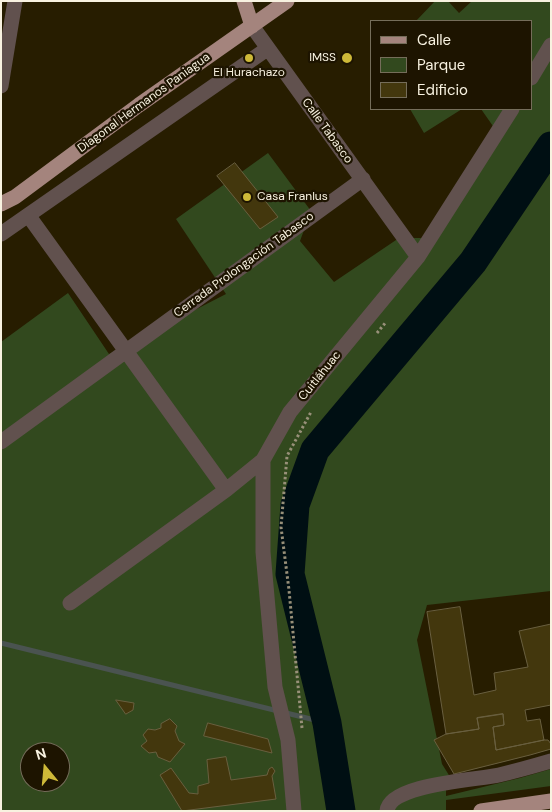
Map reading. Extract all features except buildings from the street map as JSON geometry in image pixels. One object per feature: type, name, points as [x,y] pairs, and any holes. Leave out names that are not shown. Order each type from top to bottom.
[{"type":"main road","name":"Calle Tabasco","points":[[244,1],[252,26]]},
{"type":"main road","name":"Diagonal Hermanos Paniagua","points":[[1,204],[15,196],[286,1]]},
{"type":"main road","points":[[481,811],[551,801]]},
{"type":"street","points":[[1,86],[15,1]]},
{"type":"street","name":"Calle Tabasco","points":[[252,26],[418,257]]},
{"type":"street","points":[[532,76],[551,45]]},
{"type":"street","points":[[1,234],[267,49]]},
{"type":"street","name":"Cuitláhuac","points":[[294,811],[288,740],[275,687],[264,552],[263,460],[290,412],[418,257],[511,110]]},
{"type":"street","name":"Cerrada Prolongación Tabasco","points":[[1,442],[363,179]]},
{"type":"street","points":[[28,215],[226,490]]},
{"type":"street","points":[[70,602],[226,490],[263,460]]},
{"type":"street","points":[[387,811],[387,807],[395,799],[417,788],[498,775],[551,761]]},
{"type":"path","points":[[373,337],[392,315]]},
{"type":"path","points":[[302,731],[281,526],[287,456],[316,404]]},
{"type":"green space","points":[[435,1],[448,1],[459,13],[472,1],[551,1],[551,591],[427,605],[417,640],[442,764],[452,780],[446,781],[446,796],[551,769],[551,786],[446,800],[446,811],[1,811],[1,342],[68,293],[109,354],[226,294],[176,219],[268,153],[311,211],[300,241],[334,282],[399,238],[423,238],[495,129],[482,110],[532,110],[532,20],[417,20]]},
{"type":"green space","points":[[411,110],[460,110],[424,133]]},
{"type":"waterway","points":[[341,811],[327,723],[290,574],[295,505],[315,450],[473,262],[551,146]]},
{"type":"waterway","points":[[1,643],[327,723]]},
{"type":"place","name":"El Hurachazo","points":[[249,58]]},
{"type":"place","name":"IMSS","points":[[347,58]]},
{"type":"place","name":"Casa Franlus","points":[[247,197]]}]
